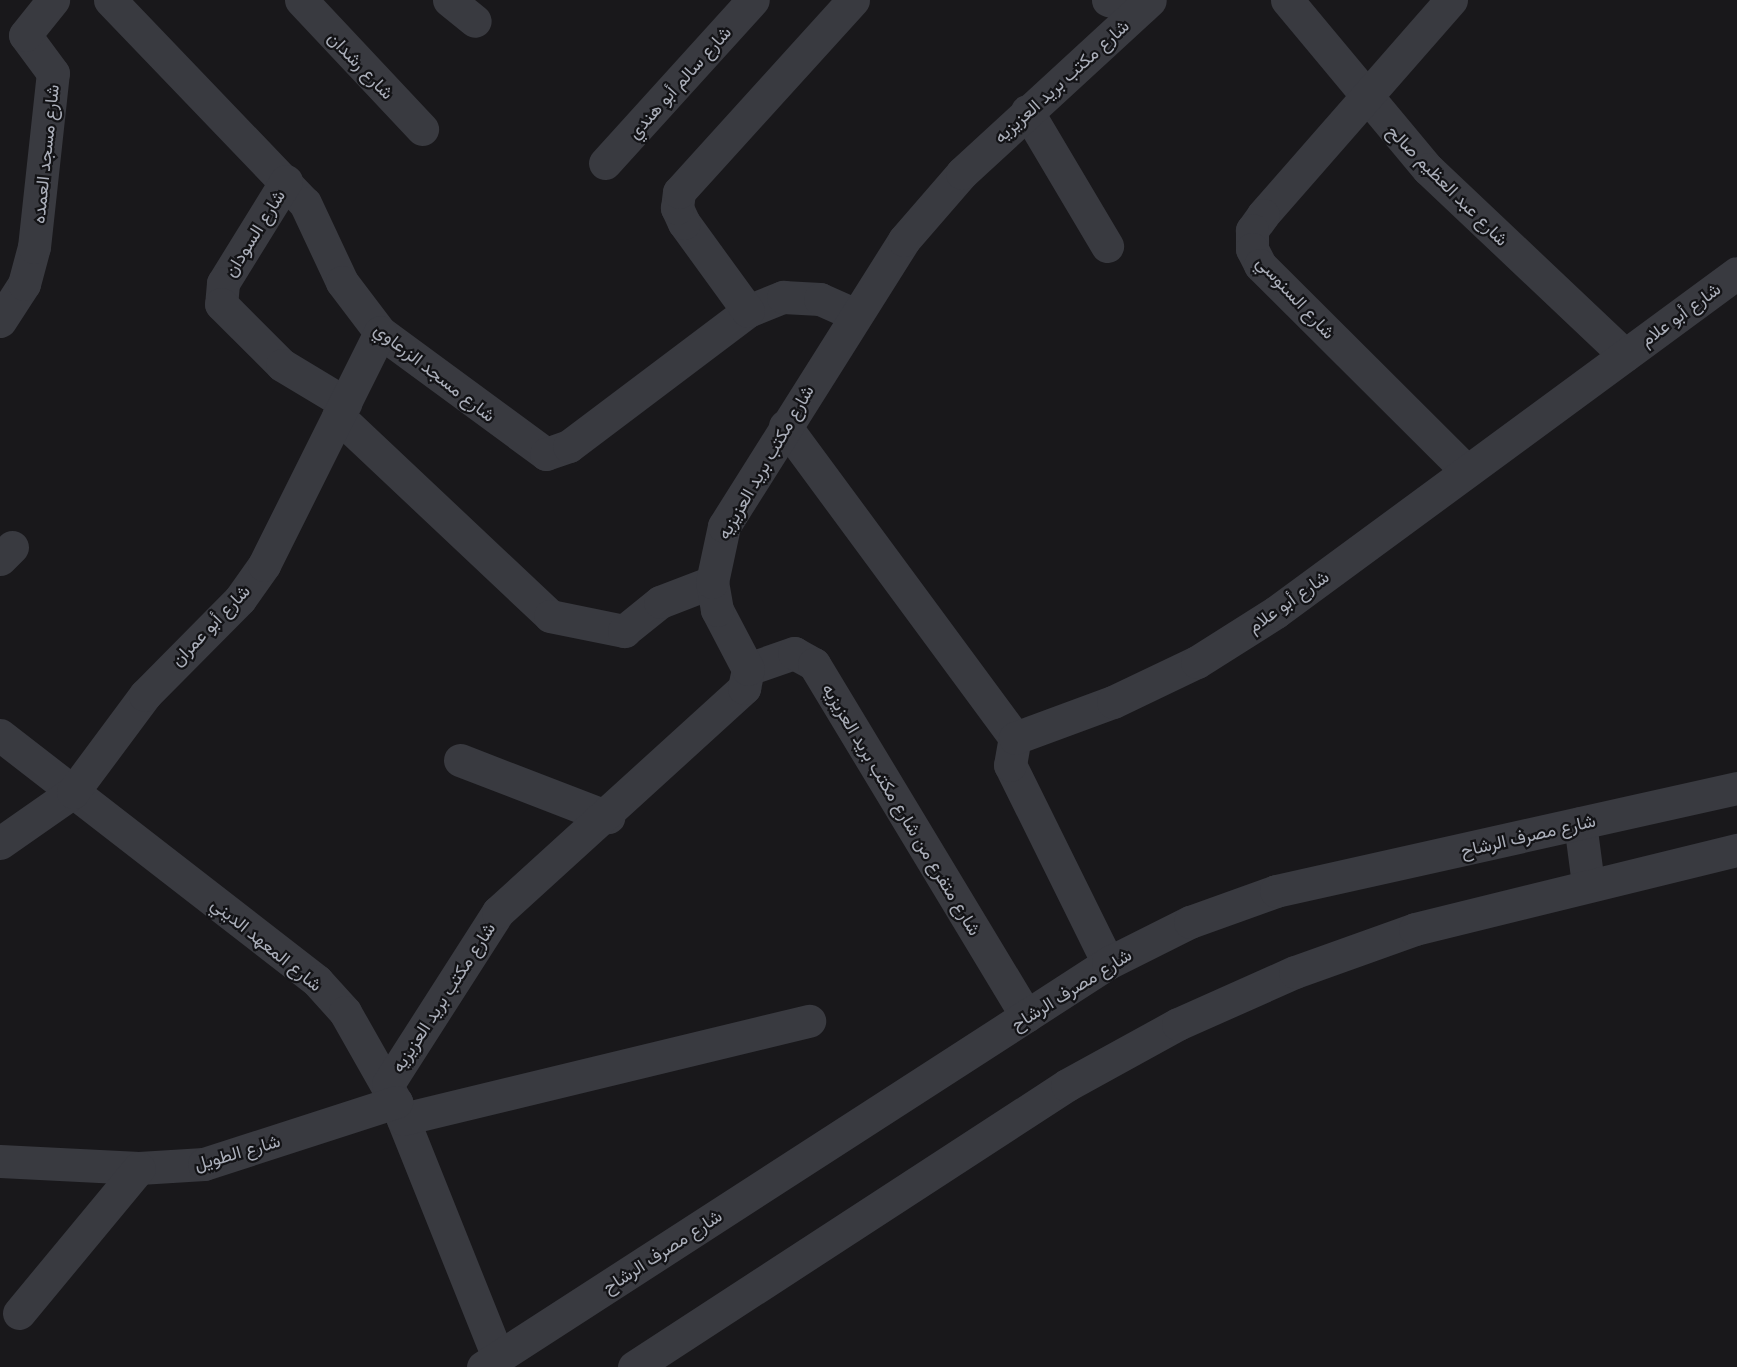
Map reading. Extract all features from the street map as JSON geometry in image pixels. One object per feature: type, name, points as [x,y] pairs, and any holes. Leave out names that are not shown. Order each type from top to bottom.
[{"type":"street","name":"شارع مسجد العمده","points":[[0,321],[12,280],[34,247],[53,79],[51,67],[28,45],[25,35],[53,0]]},
{"type":"street","name":"شارع مسجد الزرعاوي","points":[[110,0],[286,181],[320,227],[348,291],[380,332],[546,454],[559,453],[748,311],[783,297],[820,299],[854,314]]},
{"type":"street","name":"شارع رشدان","points":[[301,0],[422,129]]},
{"type":"street","points":[[449,0],[475,21]]},
{"type":"street","name":"شارع سالم أبو هندي","points":[[605,163],[753,0]]},
{"type":"street","points":[[748,311],[684,223],[677,208],[679,192],[853,0]]},
{"type":"street","points":[[1108,0],[1146,4]]},
{"type":"street","name":"شارع عبد العظيم صالح","points":[[1287,0],[1365,99],[1428,169],[1625,355]]},
{"type":"street","name":"شارع السنوسي","points":[[1451,0],[1263,216],[1252,230],[1252,249],[1260,265],[1467,471]]},
{"type":"street","name":"شارع مكتب بريد العزيزيه","points":[[395,1101],[498,912],[608,817],[732,704],[744,688],[748,669],[717,610],[712,582],[724,526],[854,314],[947,189],[1027,111],[1146,4]]},
{"type":"street","points":[[1027,111],[1107,246]]},
{"type":"street","name":"شارع السودان","points":[[286,181],[223,283],[221,304],[282,365],[341,410]]},
{"type":"street","name":"شارع أبو علام","points":[[1015,738],[1113,702],[1197,662],[1276,612],[1737,273]]},
{"type":"street","name":"شارع أبو عمران","points":[[0,843],[73,792],[146,695],[240,599],[264,565],[380,332]]},
{"type":"street","points":[[341,410],[550,616],[624,631],[660,602],[712,582]]},
{"type":"street","points":[[785,426],[1015,738],[1010,765],[1108,963]]},
{"type":"street","name":"شارع متفرع من شارع مكتب بريد العزيزيه","points":[[748,669],[794,653],[814,664],[1026,1016]]},
{"type":"street","name":"شارع المعهد الديني","points":[[0,735],[317,981],[345,1012],[395,1101],[487,1365]]},
{"type":"street","points":[[460,760],[608,817]]},
{"type":"street","name":"شارع مصرف الرشاح","points":[[487,1365],[1108,963],[1190,922],[1276,891],[1737,788]]},
{"type":"street","points":[[1580,823],[1588,884]]},
{"type":"street","points":[[634,1367],[1067,1086],[1179,1024],[1295,972],[1415,929],[1588,884],[1737,850]]},
{"type":"street","name":"شارع الطويل","points":[[0,1161],[139,1168],[204,1164],[395,1101],[809,1021]]},
{"type":"street","points":[[19,1313],[139,1168]]}]
